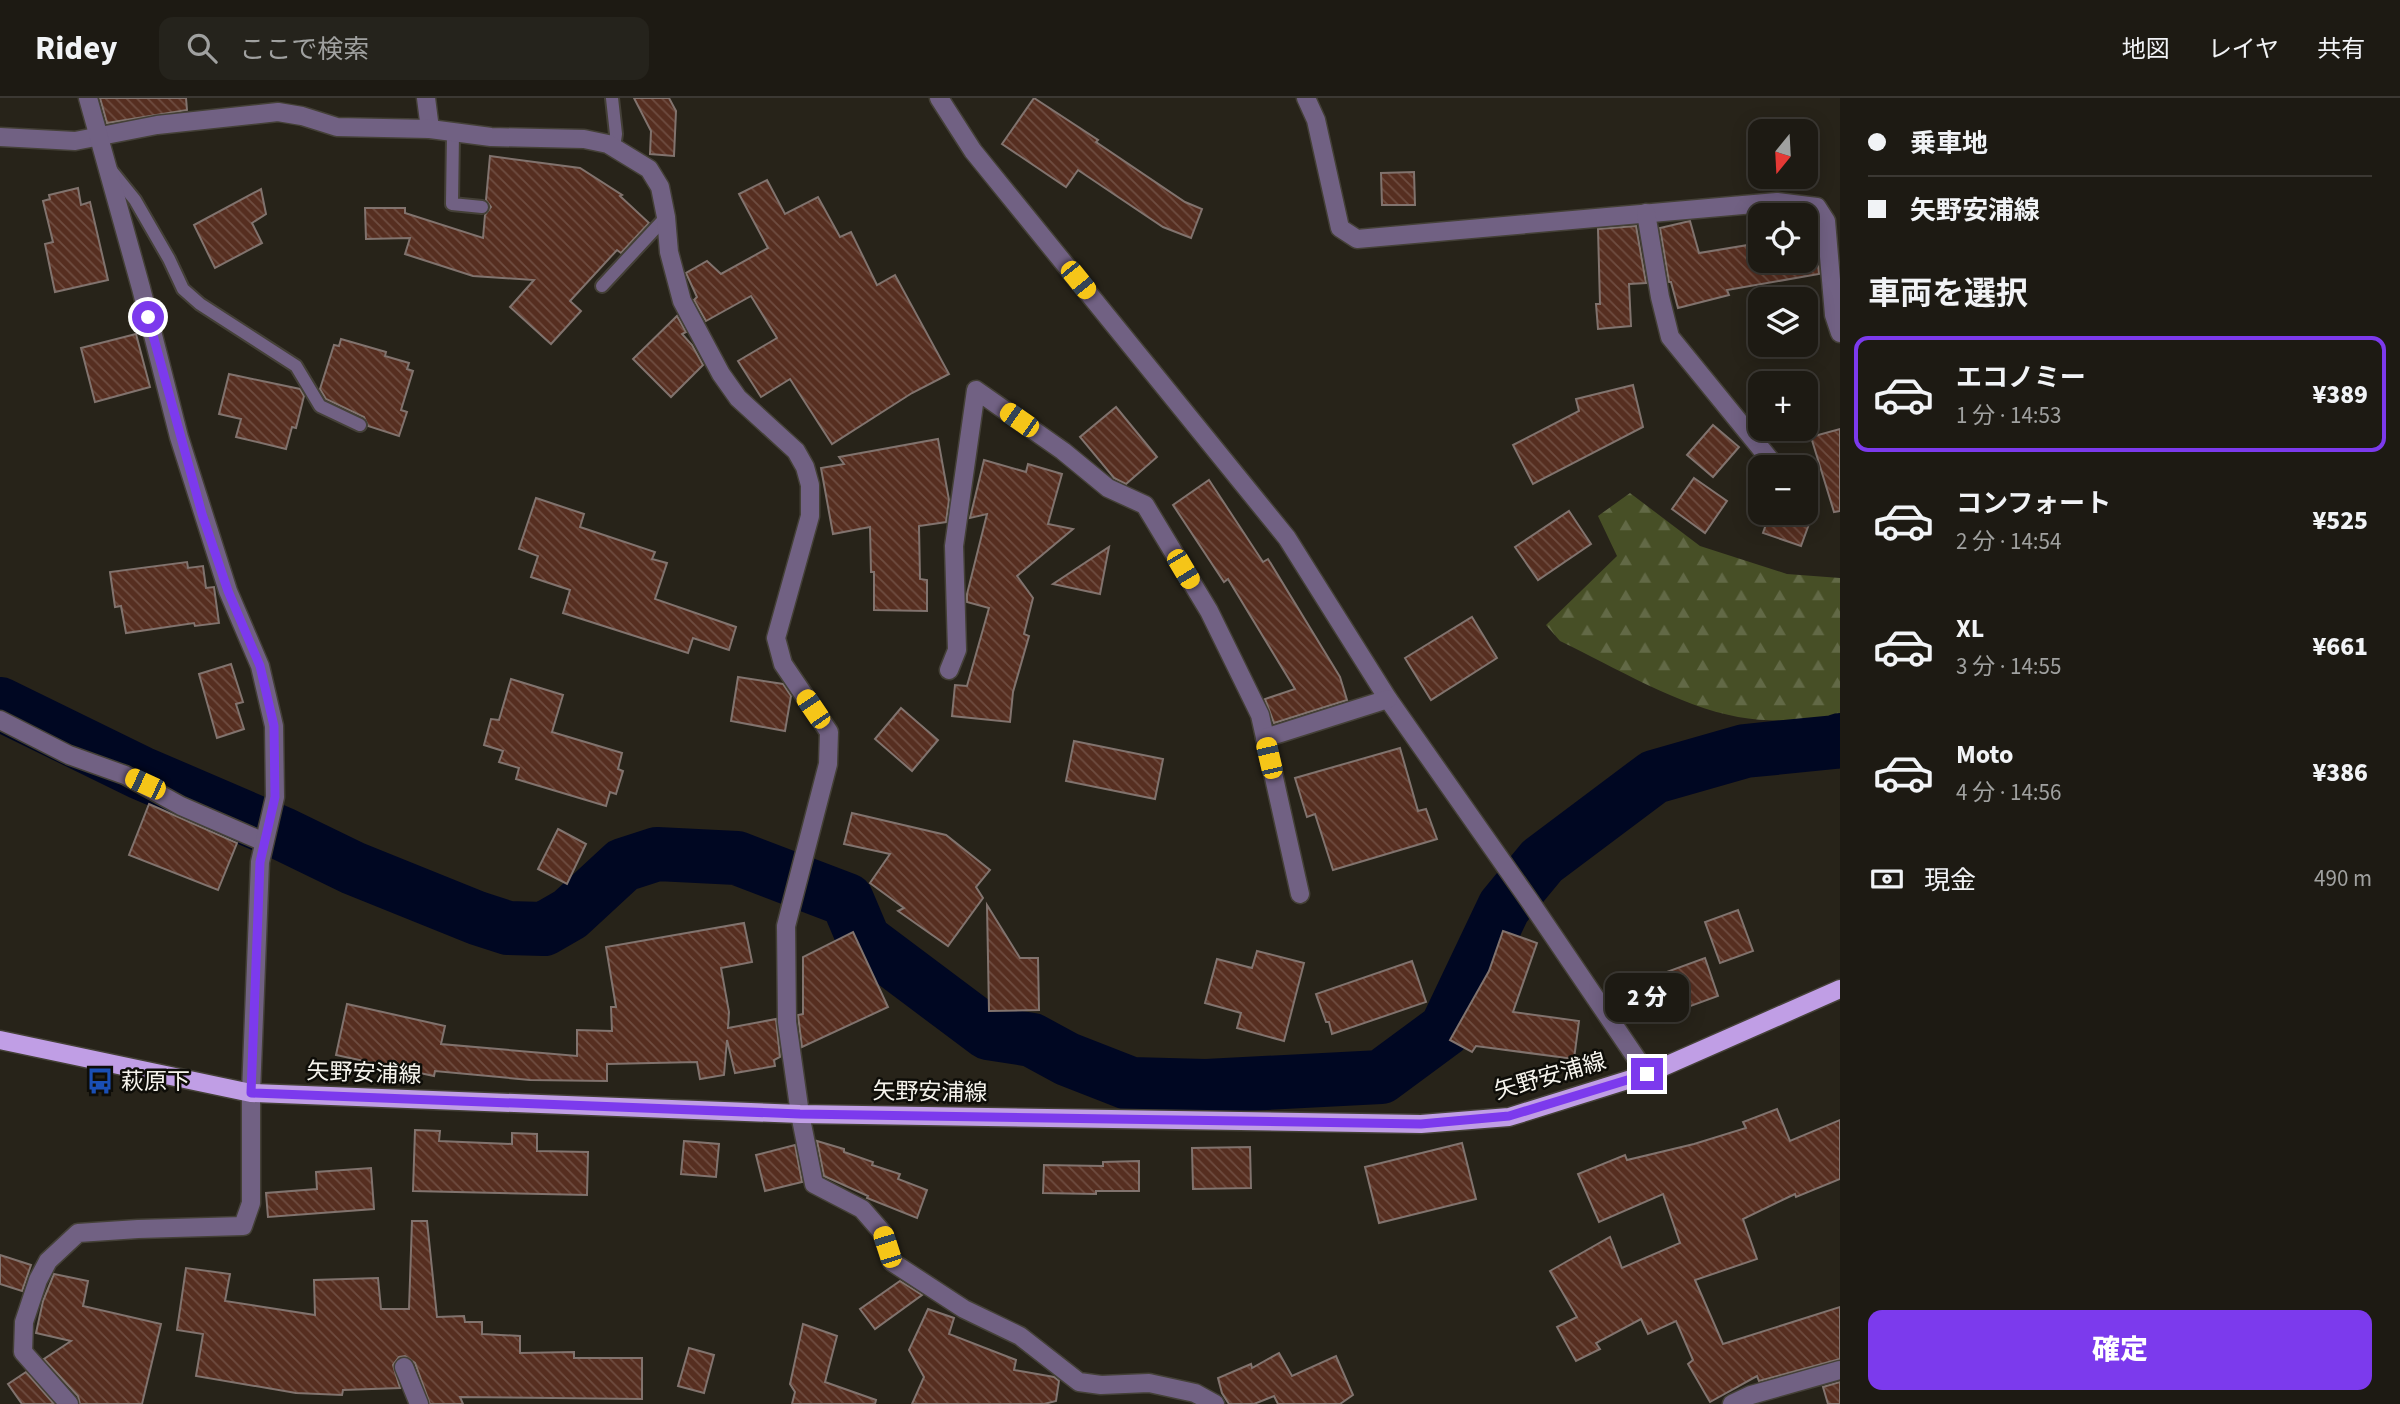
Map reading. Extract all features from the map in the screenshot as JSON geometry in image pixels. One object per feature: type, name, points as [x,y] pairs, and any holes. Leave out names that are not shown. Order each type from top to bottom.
[{"type":"main road","name":"矢野安浦線","points":[[0,1040],[251,1093],[800,1114],[1421,1124],[1509,1116],[1647,1074],[1840,989]]},
{"type":"street","points":[[69,1404],[23,1352],[24,1322],[38,1280],[48,1261],[78,1233],[243,1226],[251,1203],[251,1093],[260,862],[275,797],[274,726],[260,666],[228,591],[191,475],[88,98]]},
{"type":"street","points":[[426,98],[430,129]]},
{"type":"street","points":[[1306,98],[1316,120],[1340,228],[1357,239],[1777,202],[1817,207],[1826,221],[1835,270],[1834,315],[1840,333]]},
{"type":"street","points":[[942,99],[973,151],[1287,538],[1388,699],[1647,1074]]},
{"type":"street","points":[[0,137],[75,141],[158,125],[278,112],[337,127],[430,129],[491,137],[584,139],[614,148],[649,169],[660,187],[669,252],[682,301],[721,373],[738,398],[796,451],[806,467],[810,485],[810,516],[776,638],[783,664],[829,732],[828,764],[786,926],[787,1022],[800,1114],[814,1184],[862,1209],[882,1232],[892,1262],[964,1310],[1020,1336],[1079,1382],[1101,1385],[1149,1383],[1195,1393],[1215,1404]]},
{"type":"street","points":[[1646,213],[1660,297],[1670,337],[1766,455]]},
{"type":"street","points":[[949,670],[957,650],[954,546],[976,390],[1063,451],[1108,488],[1145,505],[1209,611],[1260,715],[1300,894]]},
{"type":"street","points":[[1265,738],[1388,699]]},
{"type":"street","points":[[0,720],[69,755],[125,775],[181,806],[264,842]]},
{"type":"street","points":[[404,1367],[419,1404]]},
{"type":"street","points":[[1732,1404],[1751,1395],[1840,1370]]},
{"type":"lane","points":[[612,98],[614,148]]},
{"type":"lane","points":[[453,134],[452,204],[482,207]]},
{"type":"lane","points":[[106,164],[135,200],[183,289],[200,304],[296,366],[320,406],[360,425]]},
{"type":"lane","points":[[602,286],[666,217]]},
{"type":"green space","points":[[1630,493],[1700,546],[1787,574],[1840,578],[1840,718],[1763,720],[1716,712],[1647,685],[1560,641],[1546,625],[1617,556],[1598,516]]},
{"type":"building","points":[[100,98],[186,98],[187,110],[107,123]]},
{"type":"building","points":[[634,98],[669,98],[676,111],[674,156],[650,154],[651,131]]},
{"type":"building","points":[[1034,98],[1185,202],[1202,209],[1191,238],[1163,227],[1078,170],[1066,187],[1002,144]]},
{"type":"building","points":[[490,156],[580,168],[622,195],[620,196],[649,223],[621,253],[617,250],[570,301],[581,311],[551,344],[510,307],[534,280],[473,276],[405,254],[410,238],[366,239],[365,208],[405,208],[405,213],[483,238],[485,215],[491,207],[486,200]]},
{"type":"building","points":[[1414,172],[1415,205],[1382,205],[1381,173]]},
{"type":"building","points":[[767,180],[785,214],[818,197],[840,237],[851,232],[877,285],[895,275],[949,374],[912,393],[832,444],[790,379],[761,397],[738,361],[777,338],[751,296],[706,321],[694,300],[697,297],[686,273],[707,261],[721,274],[768,248],[739,194]]},
{"type":"building","points":[[78,188],[81,205],[90,202],[108,280],[55,292],[45,244],[53,242],[43,201],[50,199],[49,195]]},
{"type":"building","points":[[261,189],[266,214],[252,223],[262,243],[215,268],[194,225]]},
{"type":"building","points":[[1690,221],[1699,253],[1748,245],[1748,273],[1818,273],[1818,261],[1819,274],[1727,290],[1729,295],[1678,308],[1669,282],[1660,228]]},
{"type":"building","points":[[1636,226],[1646,283],[1629,284],[1631,326],[1598,329],[1598,229]]},
{"type":"building","points":[[677,316],[686,332],[682,334],[692,345],[703,365],[671,397],[633,359]]},
{"type":"building","points":[[136,334],[150,387],[95,402],[81,348]]},
{"type":"building","points":[[341,339],[386,352],[385,356],[409,363],[407,369],[413,371],[401,410],[407,412],[399,436],[368,426],[364,417],[326,399],[320,389],[334,345],[339,346]]},
{"type":"building","points":[[229,374],[300,389],[304,396],[296,428],[292,427],[286,449],[236,437],[241,419],[219,414]]},
{"type":"building","points":[[1633,385],[1643,427],[1533,484],[1513,445],[1579,411],[1576,399]]},
{"type":"building","points":[[1116,407],[1157,457],[1126,484],[1114,478],[1080,437]]},
{"type":"building","points":[[1713,425],[1739,447],[1713,477],[1687,455]]},
{"type":"building","points":[[1840,429],[1840,511],[1834,512],[1812,441],[1818,441],[1818,435]]},
{"type":"building","points":[[938,439],[949,500],[946,522],[919,526],[920,579],[927,580],[927,611],[874,610],[870,527],[833,534],[821,468],[844,464],[839,457]]},
{"type":"building","points":[[984,460],[1026,472],[1028,464],[1062,474],[1048,524],[1073,529],[1017,576],[1033,598],[1024,634],[1029,636],[1013,692],[1010,722],[952,716],[955,685],[967,686],[989,608],[967,602],[987,514],[970,518]]},
{"type":"building","points":[[1694,478],[1727,501],[1705,533],[1672,509]]},
{"type":"building","points":[[1209,480],[1263,562],[1268,559],[1340,677],[1347,700],[1274,723],[1265,699],[1295,689],[1228,579],[1224,582],[1173,505]]},
{"type":"building","points":[[536,498],[584,514],[580,527],[655,552],[652,559],[667,563],[655,599],[736,627],[729,650],[693,638],[688,653],[563,613],[570,590],[531,577],[538,556],[519,549]]},
{"type":"building","points":[[1569,511],[1591,544],[1538,580],[1515,547]]},
{"type":"building","points":[[1766,525],[1809,525],[1801,546],[1763,533]]},
{"type":"building","points":[[1109,547],[1100,594],[1053,584]]},
{"type":"building","points":[[187,562],[188,568],[203,566],[206,588],[214,587],[219,623],[195,626],[194,623],[126,633],[121,606],[115,607],[110,572]]},
{"type":"building","points":[[1472,617],[1497,658],[1431,700],[1405,658]]},
{"type":"building","points":[[231,664],[243,702],[236,704],[244,729],[217,738],[199,674]]},
{"type":"building","points":[[738,677],[783,684],[791,696],[785,731],[731,721]]},
{"type":"building","points":[[511,679],[563,695],[552,732],[622,753],[618,769],[623,771],[616,794],[610,792],[606,806],[516,779],[519,768],[499,762],[503,751],[484,745],[491,719],[499,720]]},
{"type":"building","points":[[901,708],[938,740],[912,771],[875,739]]},
{"type":"building","points":[[1074,741],[1163,759],[1155,799],[1066,781]]},
{"type":"building","points":[[1400,748],[1418,811],[1426,809],[1437,839],[1333,870],[1315,814],[1307,817],[1295,778]]},
{"type":"building","points":[[149,804],[237,843],[218,890],[129,855]]},
{"type":"building","points":[[852,813],[946,835],[990,870],[976,887],[983,898],[948,946],[898,911],[904,908],[870,883],[890,854],[844,844]]},
{"type":"building","points":[[558,829],[586,844],[567,884],[538,869]]},
{"type":"building","points":[[987,905],[1020,958],[1038,958],[1039,1010],[989,1011]]},
{"type":"building","points":[[1738,910],[1753,951],[1720,963],[1705,922]]},
{"type":"building","points":[[744,923],[752,962],[721,968],[729,1012],[728,1028],[776,1019],[780,1057],[774,1060],[775,1066],[735,1073],[727,1040],[724,1075],[700,1079],[697,1062],[607,1064],[607,1081],[530,1080],[435,1071],[434,1076],[336,1055],[347,1004],[445,1026],[441,1044],[577,1056],[577,1030],[612,1031],[611,1007],[616,1007],[606,947]]},
{"type":"building","points":[[1503,931],[1537,943],[1513,1012],[1579,1021],[1574,1059],[1476,1046],[1472,1052],[1450,1040],[1489,971]]},
{"type":"building","points":[[853,932],[888,1007],[802,1047],[798,1015],[803,1014],[803,957]]},
{"type":"building","points":[[1257,951],[1304,963],[1284,1041],[1237,1028],[1241,1013],[1205,1003],[1217,959],[1252,968]]},
{"type":"building","points":[[1705,958],[1718,996],[1674,1012],[1661,974]]},
{"type":"building","points":[[1412,961],[1426,1002],[1332,1034],[1316,994]]},
{"type":"building","points":[[1777,1109],[1790,1141],[1840,1120],[1840,1179],[1796,1197],[1795,1194],[1743,1219],[1757,1259],[1695,1280],[1723,1344],[1840,1307],[1840,1359],[1759,1381],[1757,1376],[1710,1402],[1688,1364],[1693,1360],[1676,1321],[1648,1334],[1641,1319],[1596,1343],[1600,1349],[1576,1361],[1557,1327],[1577,1317],[1550,1271],[1610,1237],[1622,1268],[1680,1243],[1663,1194],[1599,1222],[1578,1174],[1625,1155],[1627,1160],[1746,1128],[1743,1122]]},
{"type":"building","points":[[415,1130],[440,1131],[439,1141],[512,1144],[512,1133],[537,1134],[537,1151],[588,1152],[587,1195],[413,1191]]},
{"type":"building","points":[[684,1141],[719,1144],[716,1177],[681,1174]]},
{"type":"building","points":[[817,1141],[844,1149],[844,1152],[873,1162],[872,1165],[900,1174],[898,1179],[927,1190],[917,1218],[867,1198],[868,1196],[824,1176]]},
{"type":"building","points":[[1462,1143],[1476,1199],[1379,1223],[1365,1167]]},
{"type":"building","points":[[795,1145],[802,1182],[765,1191],[756,1155]]},
{"type":"building","points":[[1250,1147],[1251,1188],[1193,1189],[1192,1148]]},
{"type":"building","points":[[1139,1161],[1139,1191],[1096,1191],[1096,1194],[1043,1193],[1044,1165],[1103,1166],[1103,1162]]},
{"type":"building","points":[[371,1168],[374,1209],[268,1217],[266,1193],[317,1189],[316,1172]]},
{"type":"building","points":[[412,1221],[427,1221],[437,1317],[464,1316],[465,1322],[482,1322],[482,1334],[520,1336],[520,1353],[574,1352],[574,1358],[642,1358],[642,1399],[460,1397],[463,1404],[430,1404],[415,1363],[405,1356],[399,1357],[393,1365],[400,1388],[343,1390],[342,1395],[296,1393],[196,1376],[203,1334],[177,1330],[186,1268],[230,1274],[225,1301],[315,1315],[314,1280],[378,1278],[381,1309],[409,1309]]},
{"type":"building","points":[[0,1255],[31,1265],[22,1291],[0,1284]]},
{"type":"building","points":[[54,1274],[88,1281],[83,1306],[161,1324],[142,1404],[80,1404],[78,1396],[44,1359],[71,1341],[36,1333],[43,1301]]},
{"type":"building","points":[[900,1281],[922,1295],[875,1329],[860,1309]]},
{"type":"building","points":[[928,1309],[954,1318],[949,1334],[1016,1360],[1014,1370],[1054,1377],[1059,1381],[1056,1401],[1044,1404],[912,1404],[924,1377],[909,1350]]},
{"type":"building","points":[[803,1324],[837,1336],[825,1382],[876,1400],[875,1404],[792,1404],[795,1392],[790,1384]]},
{"type":"building","points":[[689,1348],[714,1355],[704,1393],[678,1386]]},
{"type":"building","points":[[1279,1353],[1292,1376],[1336,1356],[1353,1395],[1340,1404],[1278,1404],[1274,1396],[1254,1404],[1229,1404],[1222,1393],[1218,1378],[1251,1364],[1252,1368]]},
{"type":"building","points":[[26,1372],[54,1404],[22,1404],[8,1384]]},
{"type":"building","points":[[1840,1382],[1840,1404],[1828,1404],[1823,1387]]},
{"type":"waterway","points":[[0,704],[141,773],[283,834],[353,868],[508,928],[544,929],[570,914],[623,865],[657,854],[737,858],[847,900],[864,940],[988,1033],[1032,1040],[1067,1059],[1131,1084],[1206,1086],[1381,1077],[1446,1029],[1504,907],[1542,861],[1654,777],[1745,751],[1840,740]]},
{"type":"place","name":"萩原下","points":[[100,1081]]},
{"type":"route","points":[[148,317],[202,514],[228,591],[260,666],[274,726],[275,797],[260,862],[251,1093],[800,1114],[1421,1124],[1509,1116],[1647,1074]]}]
